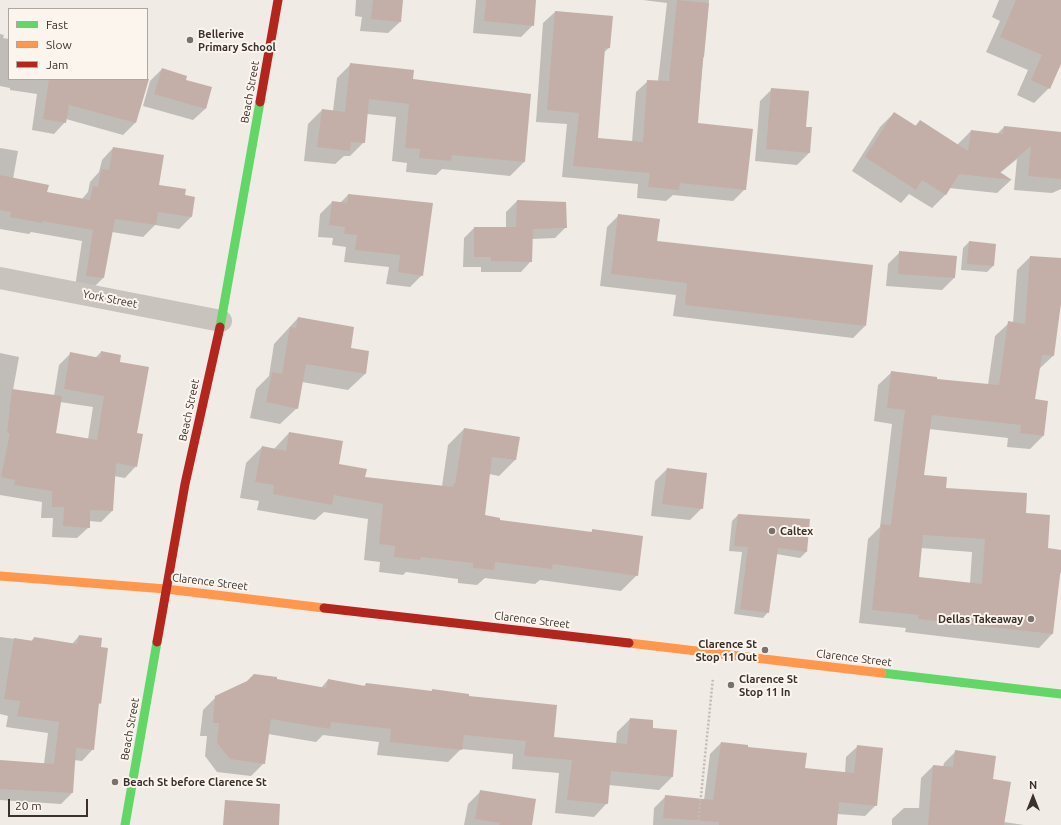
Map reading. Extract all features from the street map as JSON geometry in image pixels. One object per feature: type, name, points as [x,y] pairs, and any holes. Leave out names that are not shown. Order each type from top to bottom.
[{"type":"main road","name":"Beach Street","points":[[125,825],[185,484],[221,321],[278,0]]},
{"type":"main road","name":"Clarence Street","points":[[0,576],[166,589],[1061,694]]},
{"type":"street","name":"York Street","points":[[0,278],[221,321]]},
{"type":"path","points":[[698,825],[715,654]]},
{"type":"building","points":[[373,0],[403,0],[401,22],[371,19]]},
{"type":"building","points":[[486,0],[536,0],[534,26],[484,21]]},
{"type":"building","points":[[677,0],[709,3],[698,123],[753,129],[746,190],[680,183],[679,190],[648,187],[650,173],[573,166],[579,113],[547,110],[555,11],[613,16],[610,48],[605,48],[598,138],[643,142],[647,80],[669,81]]},
{"type":"building","points":[[1016,0],[1061,0],[1061,64],[1050,89],[1031,80],[1042,55],[1000,37]]},
{"type":"building","points":[[350,63],[414,70],[413,79],[531,94],[525,162],[452,155],[451,161],[419,158],[420,149],[405,148],[409,104],[369,99],[365,143],[351,142],[350,151],[317,147],[322,109],[345,112]]},
{"type":"building","points":[[162,68],[187,76],[186,80],[212,87],[206,109],[154,94]]},
{"type":"building","points":[[149,79],[136,123],[69,105],[66,123],[43,119],[49,80]]},
{"type":"building","points":[[771,88],[809,91],[806,127],[812,127],[810,153],[766,149]]},
{"type":"building","points":[[894,112],[916,126],[920,120],[968,151],[971,130],[1003,134],[1004,126],[1061,132],[1061,179],[1028,176],[1031,146],[1000,172],[1012,180],[959,174],[946,195],[922,180],[916,190],[865,157]]},
{"type":"building","points":[[113,147],[164,155],[159,185],[186,189],[185,195],[195,197],[192,217],[158,212],[156,225],[115,219],[104,278],[86,276],[93,230],[10,217],[11,212],[0,210],[0,175],[49,185],[47,192],[90,200],[93,186],[98,187],[101,169],[109,170]]},
{"type":"building","points":[[348,194],[433,203],[423,276],[398,272],[400,255],[355,250],[357,235],[344,234],[345,227],[329,225],[332,201],[347,203]]},
{"type":"building","points":[[517,200],[566,202],[567,228],[533,229],[532,262],[491,261],[491,257],[474,257],[474,227],[516,227]]},
{"type":"building","points":[[618,214],[660,219],[657,241],[873,265],[866,326],[685,305],[687,283],[611,274]]},
{"type":"building","points":[[969,241],[996,244],[994,266],[967,264]]},
{"type":"building","points":[[899,251],[957,256],[955,278],[898,274]]},
{"type":"building","points":[[1030,256],[1061,258],[1061,303],[1054,356],[1042,355],[1035,399],[1048,401],[1044,436],[1020,433],[1021,425],[932,415],[924,475],[947,477],[946,488],[1027,493],[1026,513],[1050,515],[1048,548],[1061,550],[1061,567],[1053,634],[918,619],[919,615],[872,610],[881,524],[891,525],[905,410],[887,408],[891,371],[937,377],[937,379],[999,385],[1008,321],[1025,324]],"holes":[[[923,535],[985,539],[982,584],[919,577]]]},
{"type":"building","points":[[298,317],[354,327],[351,348],[369,351],[366,374],[306,364],[298,409],[266,402],[272,372],[282,374],[290,327],[296,328]]},
{"type":"building","points":[[101,351],[121,355],[120,362],[149,367],[137,433],[143,434],[137,467],[116,463],[113,511],[90,510],[90,528],[63,526],[64,507],[52,507],[52,491],[14,485],[15,480],[1,477],[10,433],[7,433],[12,389],[62,396],[56,433],[97,440],[104,396],[64,389],[70,352],[100,358]]},
{"type":"building","points":[[464,428],[520,437],[516,460],[492,457],[485,515],[500,518],[500,520],[592,532],[592,529],[643,536],[638,576],[553,564],[552,569],[495,562],[494,570],[473,568],[473,563],[421,557],[420,560],[394,557],[395,546],[379,544],[383,504],[334,495],[332,505],[273,494],[274,485],[255,482],[262,446],[286,451],[289,432],[343,441],[339,464],[367,469],[365,477],[453,487],[455,484]]},
{"type":"building","points":[[667,468],[707,473],[703,509],[662,504]]},
{"type":"building","points":[[738,514],[810,519],[807,552],[778,548],[769,613],[740,609],[748,547],[734,546]]},
{"type":"building","points":[[79,635],[102,638],[101,647],[108,648],[101,704],[99,703],[94,750],[76,748],[73,793],[0,789],[0,760],[54,764],[59,722],[17,716],[20,701],[4,699],[14,638],[33,641],[34,637],[77,644]]},
{"type":"building","points":[[254,674],[277,677],[277,679],[326,688],[328,679],[365,686],[366,683],[432,691],[432,689],[469,694],[469,696],[557,705],[554,737],[627,744],[630,718],[653,720],[653,728],[677,730],[673,777],[611,771],[608,804],[567,800],[572,760],[524,756],[526,741],[464,735],[462,750],[390,742],[391,729],[331,722],[330,729],[271,719],[265,764],[230,759],[217,743],[219,723],[213,723],[215,696],[247,681]]},
{"type":"building","points":[[721,742],[748,745],[748,747],[807,753],[805,768],[854,773],[857,745],[883,748],[877,806],[839,802],[837,825],[719,825],[719,822],[663,818],[665,795],[713,800]]},
{"type":"building","points":[[955,750],[996,756],[993,779],[1011,782],[1004,825],[928,825],[933,765],[953,767]]},
{"type":"building","points":[[480,790],[536,799],[532,825],[499,825],[500,823],[475,819]]},
{"type":"building","points":[[225,800],[280,804],[279,825],[223,825]]},
{"type":"traffic: fast","points":[[220,327],[260,102]]},
{"type":"traffic: fast","points":[[125,825],[157,642]]},
{"type":"traffic: fast","points":[[882,673],[1061,694]]},
{"type":"traffic: slow","points":[[0,576],[166,589],[324,608]]},
{"type":"traffic: slow","points":[[629,643],[882,673]]},
{"type":"traffic: jam","points":[[260,102],[278,0]]},
{"type":"traffic: jam","points":[[157,642],[185,484],[220,327]]},
{"type":"traffic: jam","points":[[324,608],[629,643]]},
{"type":"place","name":"Bellerive Primary School","points":[[190,40]]},
{"type":"place","name":"Caltex","points":[[772,531]]},
{"type":"place","name":"Dellas Takeaway","points":[[1031,619]]},
{"type":"place","name":"Clarence St Stop 11 Out","points":[[765,650]]},
{"type":"place","name":"Clarence St Stop 11 In","points":[[731,685]]},
{"type":"place","name":"Beach St before Clarence St","points":[[115,782]]}]
